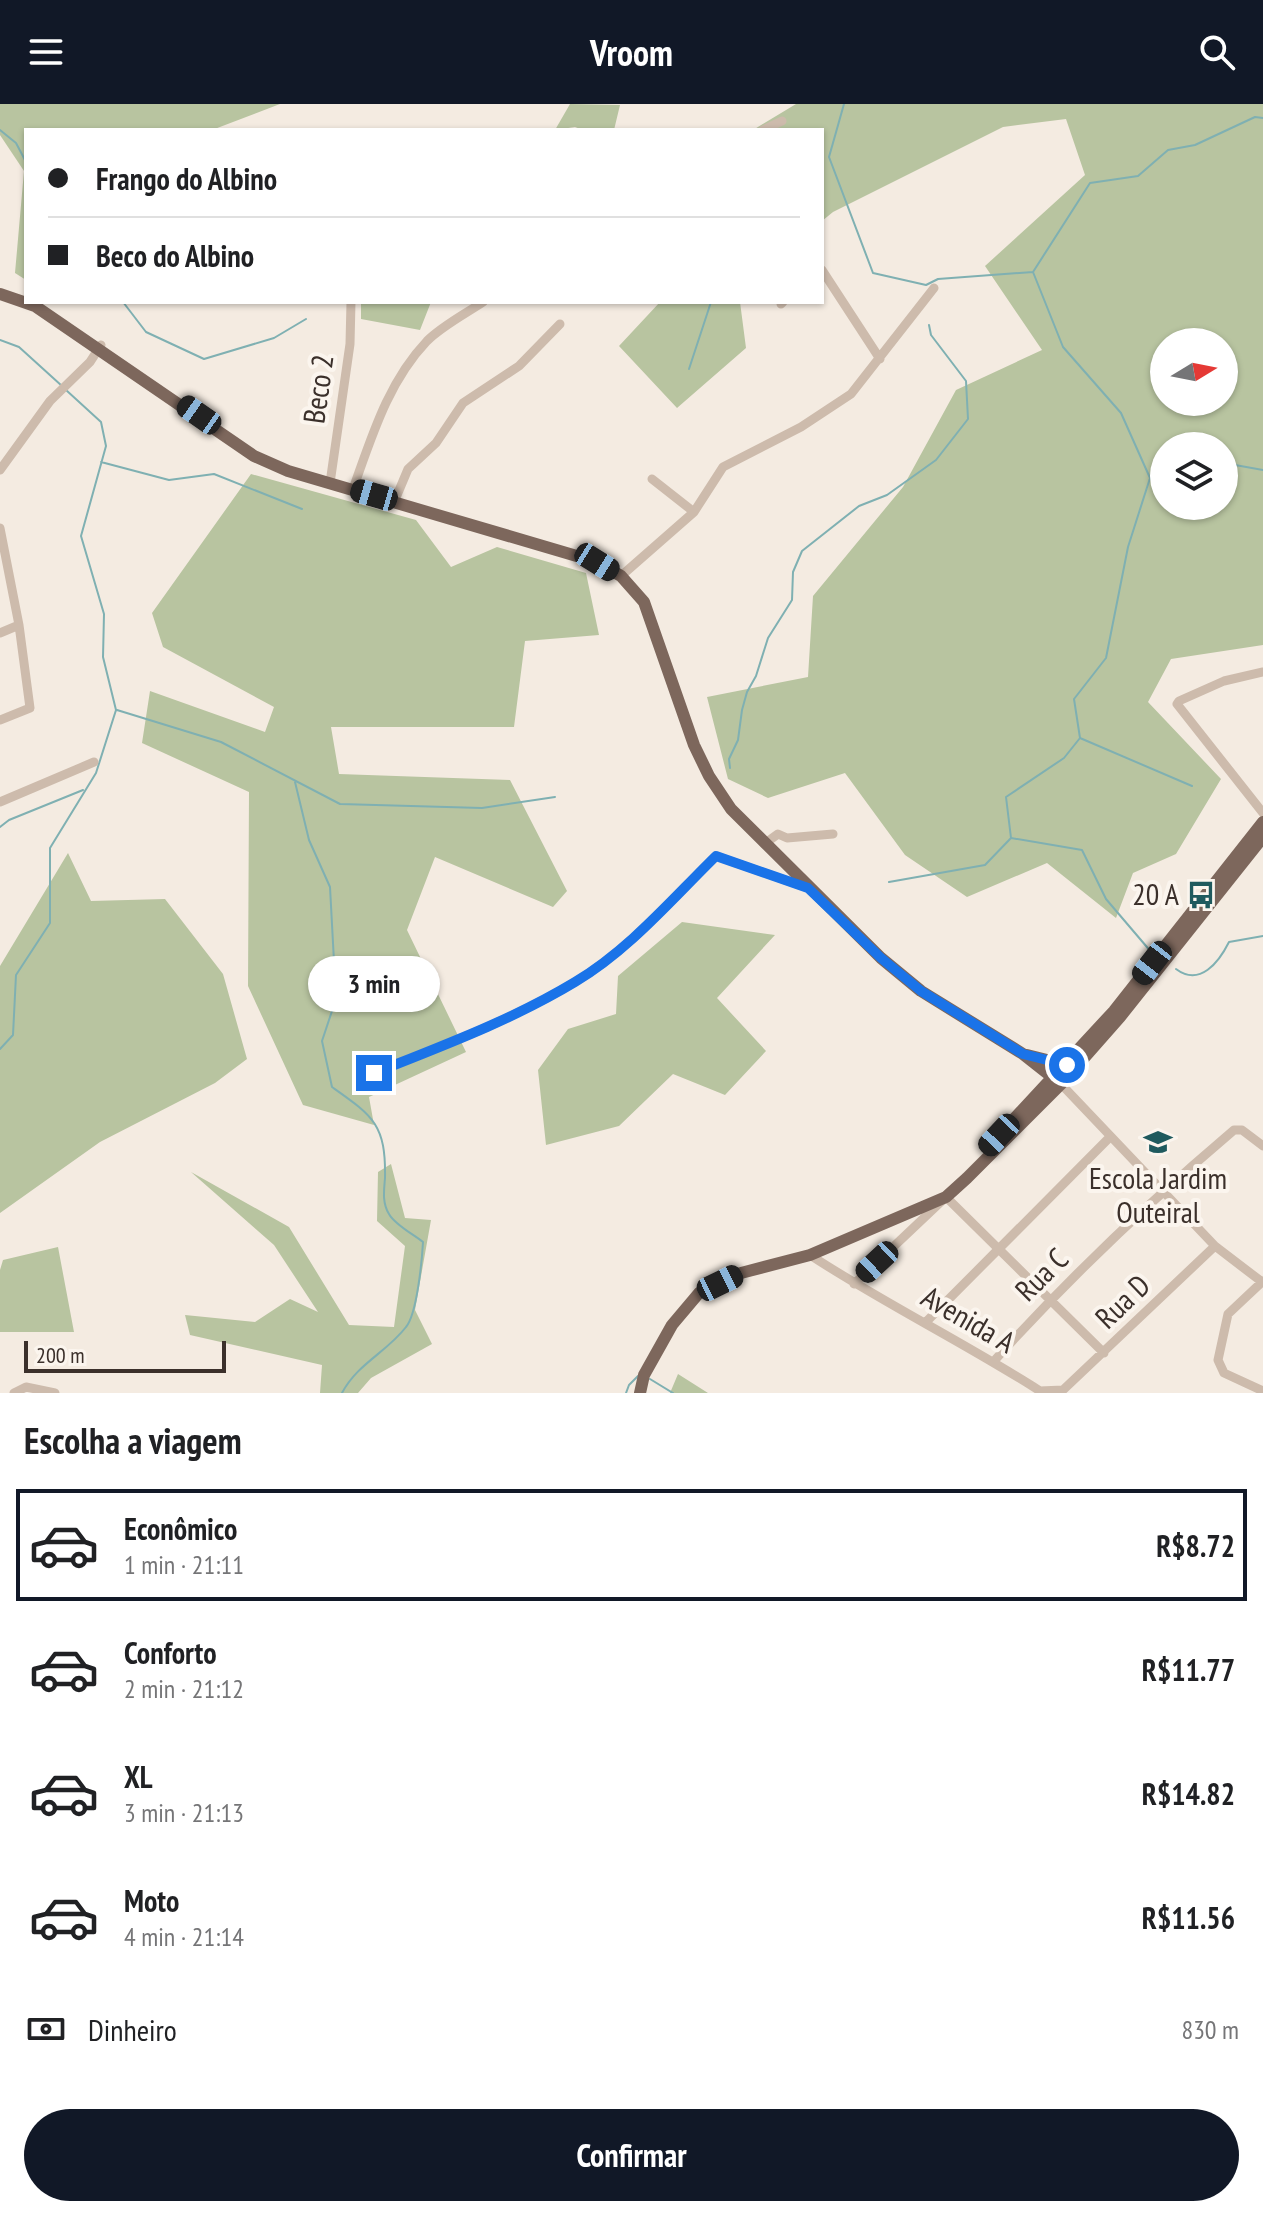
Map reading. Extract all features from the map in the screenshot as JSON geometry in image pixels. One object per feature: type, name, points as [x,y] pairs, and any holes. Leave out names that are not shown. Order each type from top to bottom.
[{"type":"main road","points":[[0,292],[24,295]]},
{"type":"main road","points":[[0,292],[24,302]]},
{"type":"main road","points":[[30,304],[254,456],[288,471],[395,500],[597,562],[621,576],[644,602],[694,745],[709,776],[731,809],[881,958],[921,991],[1023,1054],[1057,1081]]},
{"type":"main road","points":[[44,304],[99,348]]},
{"type":"main road","points":[[1057,1081],[1263,822]]},
{"type":"main road","points":[[640,1393],[644,1375],[672,1325],[699,1293],[741,1273],[810,1255],[946,1197],[963,1174],[1120,1017],[1263,837]]},
{"type":"main road","points":[[1023,1054],[1067,1065]]},
{"type":"street","points":[[767,128],[782,121]]},
{"type":"street","points":[[824,274],[880,359]]},
{"type":"street","points":[[621,576],[694,512],[723,467],[801,427],[851,394],[934,288]]},
{"type":"street","name":"Beco 2","points":[[330,483],[350,344],[351,304]]},
{"type":"street","points":[[353,489],[377,420],[401,374],[429,339],[480,304]]},
{"type":"street","points":[[395,500],[408,469],[436,443],[463,403],[519,366],[560,324]]},
{"type":"street","points":[[0,470],[50,401],[90,362],[99,348]]},
{"type":"street","points":[[652,479],[694,512]]},
{"type":"street","points":[[0,528],[19,625],[30,708],[0,720]]},
{"type":"street","points":[[0,633],[19,625]]},
{"type":"street","points":[[1263,672],[1224,681],[1177,704],[1263,813]]},
{"type":"street","points":[[0,802],[94,762]]},
{"type":"street","points":[[764,844],[778,834],[787,838],[833,834]]},
{"type":"street","points":[[374,1073],[476,1031],[577,981],[633,938],[716,856],[808,888]]},
{"type":"street","points":[[1057,1081],[1215,1246],[1262,1282],[1228,1314],[1218,1360],[1224,1373],[1263,1391]]},
{"type":"street","name":"Rua C","points":[[994,1361],[1049,1300],[1162,1191],[1234,1130],[1242,1130],[1263,1146]]},
{"type":"street","points":[[926,1322],[1110,1137]]},
{"type":"street","points":[[854,1284],[946,1197],[1104,1353]]},
{"type":"street","name":"Rua D","points":[[1063,1390],[1215,1246]]},
{"type":"street","name":"Avenida A","points":[[810,1255],[854,1284],[994,1361],[1040,1391],[1063,1390]]},
{"type":"street","points":[[14,1393],[26,1387],[55,1393]]},
{"type":"green space","points":[[0,104],[280,104],[217,128],[24,128],[24,171],[0,135]]},
{"type":"green space","points":[[570,104],[620,105],[614,128],[556,128]]},
{"type":"green space","points":[[796,104],[1263,104],[1263,645],[1171,659],[1148,702],[1221,779],[1176,854],[1133,873],[1116,918],[1047,863],[967,897],[905,855],[845,773],[768,798],[728,779],[707,697],[808,677],[813,596],[903,487],[956,390],[1042,350],[985,266],[1085,175],[1066,119],[1003,127],[833,212],[824,219],[824,128],[756,128]]},
{"type":"green space","points":[[24,171],[24,279],[15,273]]},
{"type":"green space","points":[[361,304],[430,304],[420,330],[361,319]]},
{"type":"green space","points":[[658,304],[740,304],[746,348],[677,408],[619,346]]},
{"type":"green space","points":[[251,474],[416,520],[451,567],[497,547],[586,573],[599,635],[525,641],[514,727],[331,727],[339,774],[510,780],[567,891],[553,907],[435,857],[407,930],[466,1052],[369,1097],[374,1125],[303,1105],[248,986],[249,792],[142,743],[150,691],[265,732],[274,707],[163,647],[152,613]]},
{"type":"green space","points":[[68,853],[91,901],[165,899],[223,974],[247,1059],[215,1083],[100,1142],[0,1213],[0,966]]},
{"type":"green space","points":[[682,922],[775,935],[717,998],[766,1051],[725,1095],[673,1074],[619,1126],[546,1145],[538,1070],[568,1029],[616,1014],[618,976]]},
{"type":"green space","points":[[391,1164],[405,1218],[431,1220],[415,1310],[432,1344],[371,1378],[358,1393],[320,1393],[322,1365],[190,1335],[185,1315],[255,1322],[290,1299],[318,1312],[274,1245],[191,1172],[289,1227],[349,1325],[394,1327],[405,1246],[377,1221],[378,1172]]},
{"type":"green space","points":[[58,1247],[74,1332],[0,1332],[0,1270],[3,1260]]},
{"type":"green space","points":[[678,1374],[708,1393],[670,1393]]},
{"type":"waterway","points":[[844,104],[829,157],[873,273],[926,285],[938,279],[1033,272],[1090,183],[1138,176],[1168,150],[1195,145],[1255,117],[1263,118]]},
{"type":"waterway","points":[[0,130],[16,143],[24,158]]},
{"type":"waterway","points":[[889,882],[985,865],[1011,838],[1006,797],[1064,758],[1080,738],[1074,699],[1106,658],[1128,547],[1150,478],[1121,413],[1063,347],[1033,272]]},
{"type":"waterway","points":[[125,304],[146,332],[204,359],[274,338],[306,319]]},
{"type":"waterway","points":[[689,369],[710,304]]},
{"type":"waterway","points":[[730,768],[729,759],[738,740],[747,692],[756,676],[768,638],[792,600],[793,572],[802,551],[859,506],[887,495],[936,460],[968,419],[966,381],[931,335],[929,325]]},
{"type":"waterway","points":[[0,340],[19,347],[62,386]]},
{"type":"waterway","points":[[0,1049],[13,1035],[16,975],[50,923],[50,848],[96,773],[116,710],[103,657],[104,614],[81,536],[106,446],[101,422],[66,390]]},
{"type":"waterway","points":[[101,462],[169,480],[214,474],[302,509]]},
{"type":"waterway","points":[[1238,466],[1263,470]]},
{"type":"waterway","points":[[117,710],[221,742],[340,804],[482,808],[555,797]]},
{"type":"waterway","points":[[1080,738],[1192,786]]},
{"type":"waterway","points":[[295,782],[309,840],[330,887],[336,999],[322,1041],[332,1087],[358,1106],[374,1123],[383,1145],[387,1210],[395,1222],[423,1242],[410,1320],[398,1336],[356,1374],[342,1393]]},
{"type":"waterway","points":[[0,827],[9,820],[83,790]]},
{"type":"waterway","points":[[1011,838],[1082,850],[1106,899],[1152,953]]},
{"type":"waterway","points":[[1176,969],[1185,974],[1201,974],[1214,964],[1229,942],[1263,936]]},
{"type":"waterway","points":[[626,1393],[638,1376]]},
{"type":"waterway","points":[[650,1379],[673,1393]]},
{"type":"place","name":"20 A","points":[[1201,895]]},
{"type":"place","name":"Escola Jardim Outeiral","points":[[1158,1142]]},
{"type":"route","points":[[374,1073],[472,1033],[577,981],[633,938],[716,856],[808,888],[881,958],[921,991],[1023,1054],[1067,1065]]}]
